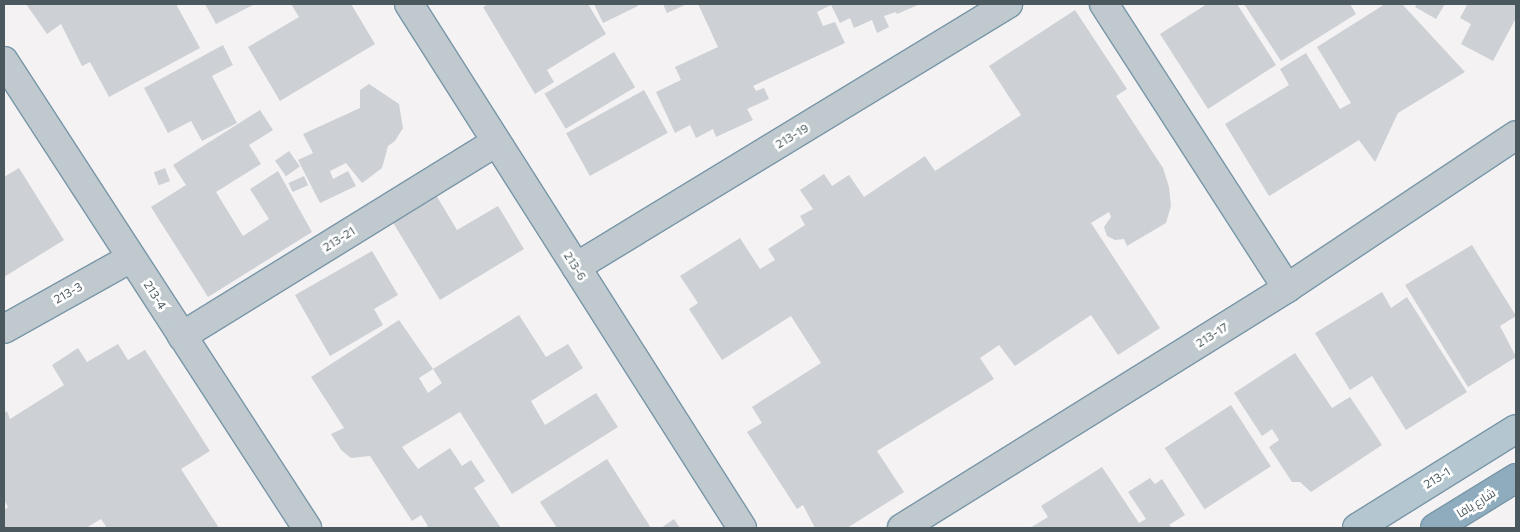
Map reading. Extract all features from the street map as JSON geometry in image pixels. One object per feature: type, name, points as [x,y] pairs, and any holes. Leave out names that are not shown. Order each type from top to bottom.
[{"type":"highway","name":"شارع يافا","points":[[1435,528],[1516,478]]},
{"type":"main road","name":"213-1","points":[[1357,528],[1516,429]]},
{"type":"street","name":"213-6","points":[[409,4],[742,528]]},
{"type":"street","name":"213-19","points":[[576,267],[1008,4]]},
{"type":"street","points":[[1104,4],[1287,288]]},
{"type":"street","name":"213-4","points":[[4,61],[307,528]]},
{"type":"street","name":"213-17","points":[[902,528],[1287,288],[1516,135]]},
{"type":"street","name":"213-21","points":[[182,336],[496,142]]},
{"type":"street","name":"213-3","points":[[4,328],[132,258]]},
{"type":"building","points":[[26,4],[176,4],[200,48],[109,97],[90,62],[82,66],[61,24],[47,34]]},
{"type":"building","points":[[205,4],[255,4],[216,24]]},
{"type":"building","points":[[291,4],[351,4],[375,44],[280,101],[248,47],[299,17]]},
{"type":"building","points":[[489,4],[588,4],[606,34],[547,70],[554,82],[535,94],[483,7]]},
{"type":"building","points":[[594,4],[637,4],[638,6],[603,23]]},
{"type":"building","points":[[663,4],[687,4],[667,13]]},
{"type":"building","points":[[698,4],[920,4],[897,14],[896,12],[884,16],[889,27],[877,33],[872,20],[854,28],[850,18],[840,23],[831,5],[817,12],[823,26],[835,22],[845,43],[753,86],[756,91],[764,88],[769,99],[747,109],[753,120],[716,137],[713,129],[696,138],[690,125],[675,133],[656,92],[681,80],[675,67],[718,47]]},
{"type":"building","points":[[1207,4],[1237,4],[1276,65],[1208,109],[1160,34]]},
{"type":"building","points":[[1244,4],[1350,4],[1356,14],[1281,61]]},
{"type":"building","points":[[1385,4],[1402,4],[1465,72],[1398,113],[1375,162],[1359,140],[1269,196],[1225,124],[1289,85],[1280,69],[1306,53],[1340,109],[1351,103],[1317,47]]},
{"type":"building","points":[[1417,4],[1445,4],[1436,19],[1415,7]]},
{"type":"building","points":[[1464,4],[1516,4],[1516,18],[1493,61],[1461,44],[1471,24],[1460,18],[1467,5]]},
{"type":"building","points":[[1075,10],[1127,89],[1116,96],[1163,168],[1169,187],[1171,206],[1166,223],[1127,246],[1124,239],[1115,240],[1107,236],[1104,227],[1111,217],[1109,212],[1091,223],[1160,328],[1118,355],[1091,315],[1015,366],[999,345],[980,358],[994,379],[877,451],[904,492],[847,528],[815,528],[803,505],[797,509],[747,432],[762,423],[752,407],[821,363],[791,316],[722,360],[689,309],[698,303],[680,276],[740,238],[760,269],[775,260],[768,249],[805,225],[800,216],[813,209],[800,190],[824,174],[832,186],[849,175],[864,197],[925,156],[935,171],[1021,115],[989,66]]},
{"type":"building","points":[[223,45],[233,65],[212,76],[237,123],[202,141],[191,121],[168,133],[144,88]]},
{"type":"building","points":[[614,52],[635,87],[566,129],[545,94]]},
{"type":"building","points":[[369,84],[399,104],[403,128],[395,141],[388,146],[382,168],[362,183],[346,163],[330,171],[333,179],[348,171],[356,186],[320,203],[298,160],[313,153],[303,134],[360,108],[360,90]]},
{"type":"building","points":[[644,90],[668,133],[590,176],[566,133]]},
{"type":"building","points":[[260,110],[273,130],[249,145],[261,164],[216,192],[243,236],[269,219],[250,189],[278,171],[312,232],[208,297],[151,207],[186,185],[173,165]]},
{"type":"building","points":[[289,151],[300,167],[286,176],[275,161]]},
{"type":"building","points":[[19,168],[64,240],[4,277],[4,177]]},
{"type":"building","points":[[165,168],[170,181],[159,185],[154,172]]},
{"type":"building","points":[[304,176],[308,185],[293,192],[288,183]]},
{"type":"building","points":[[433,190],[457,230],[498,206],[524,249],[440,300],[389,216]]},
{"type":"building","points":[[1472,245],[1516,316],[1500,326],[1516,357],[1468,387],[1405,285]]},
{"type":"building","points":[[372,251],[398,295],[374,309],[383,325],[330,356],[295,295]]},
{"type":"building","points":[[1382,292],[1391,308],[1407,297],[1467,392],[1406,430],[1372,376],[1350,390],[1315,333]]},
{"type":"building","points":[[519,315],[546,357],[568,344],[583,368],[531,401],[545,425],[596,393],[618,427],[512,494],[460,412],[402,447],[418,469],[450,448],[462,466],[471,460],[485,481],[474,488],[501,528],[424,528],[428,526],[421,515],[412,521],[370,456],[351,458],[341,450],[331,434],[344,428],[311,377],[399,320],[433,369]],"holes":[[[433,369],[442,383],[428,393],[419,378]]]},
{"type":"building","points":[[118,344],[128,360],[145,350],[210,451],[181,469],[219,528],[107,528],[101,519],[86,528],[4,528],[4,510],[8,507],[4,500],[4,413],[7,411],[10,419],[64,385],[52,365],[78,348],[87,362]]},
{"type":"building","points":[[1295,353],[1332,408],[1350,397],[1382,445],[1311,492],[1300,482],[1292,482],[1269,447],[1279,440],[1272,429],[1262,436],[1234,393]]},
{"type":"building","points":[[1231,405],[1271,466],[1205,509],[1165,448]]},
{"type":"building","points":[[607,459],[651,528],[557,528],[540,502]]},
{"type":"building","points":[[1102,467],[1139,523],[1146,519],[1128,492],[1150,478],[1155,484],[1162,479],[1185,515],[1169,525],[1172,528],[1030,528],[1048,517],[1041,506]]},
{"type":"building","points":[[674,519],[680,528],[661,528]]}]
